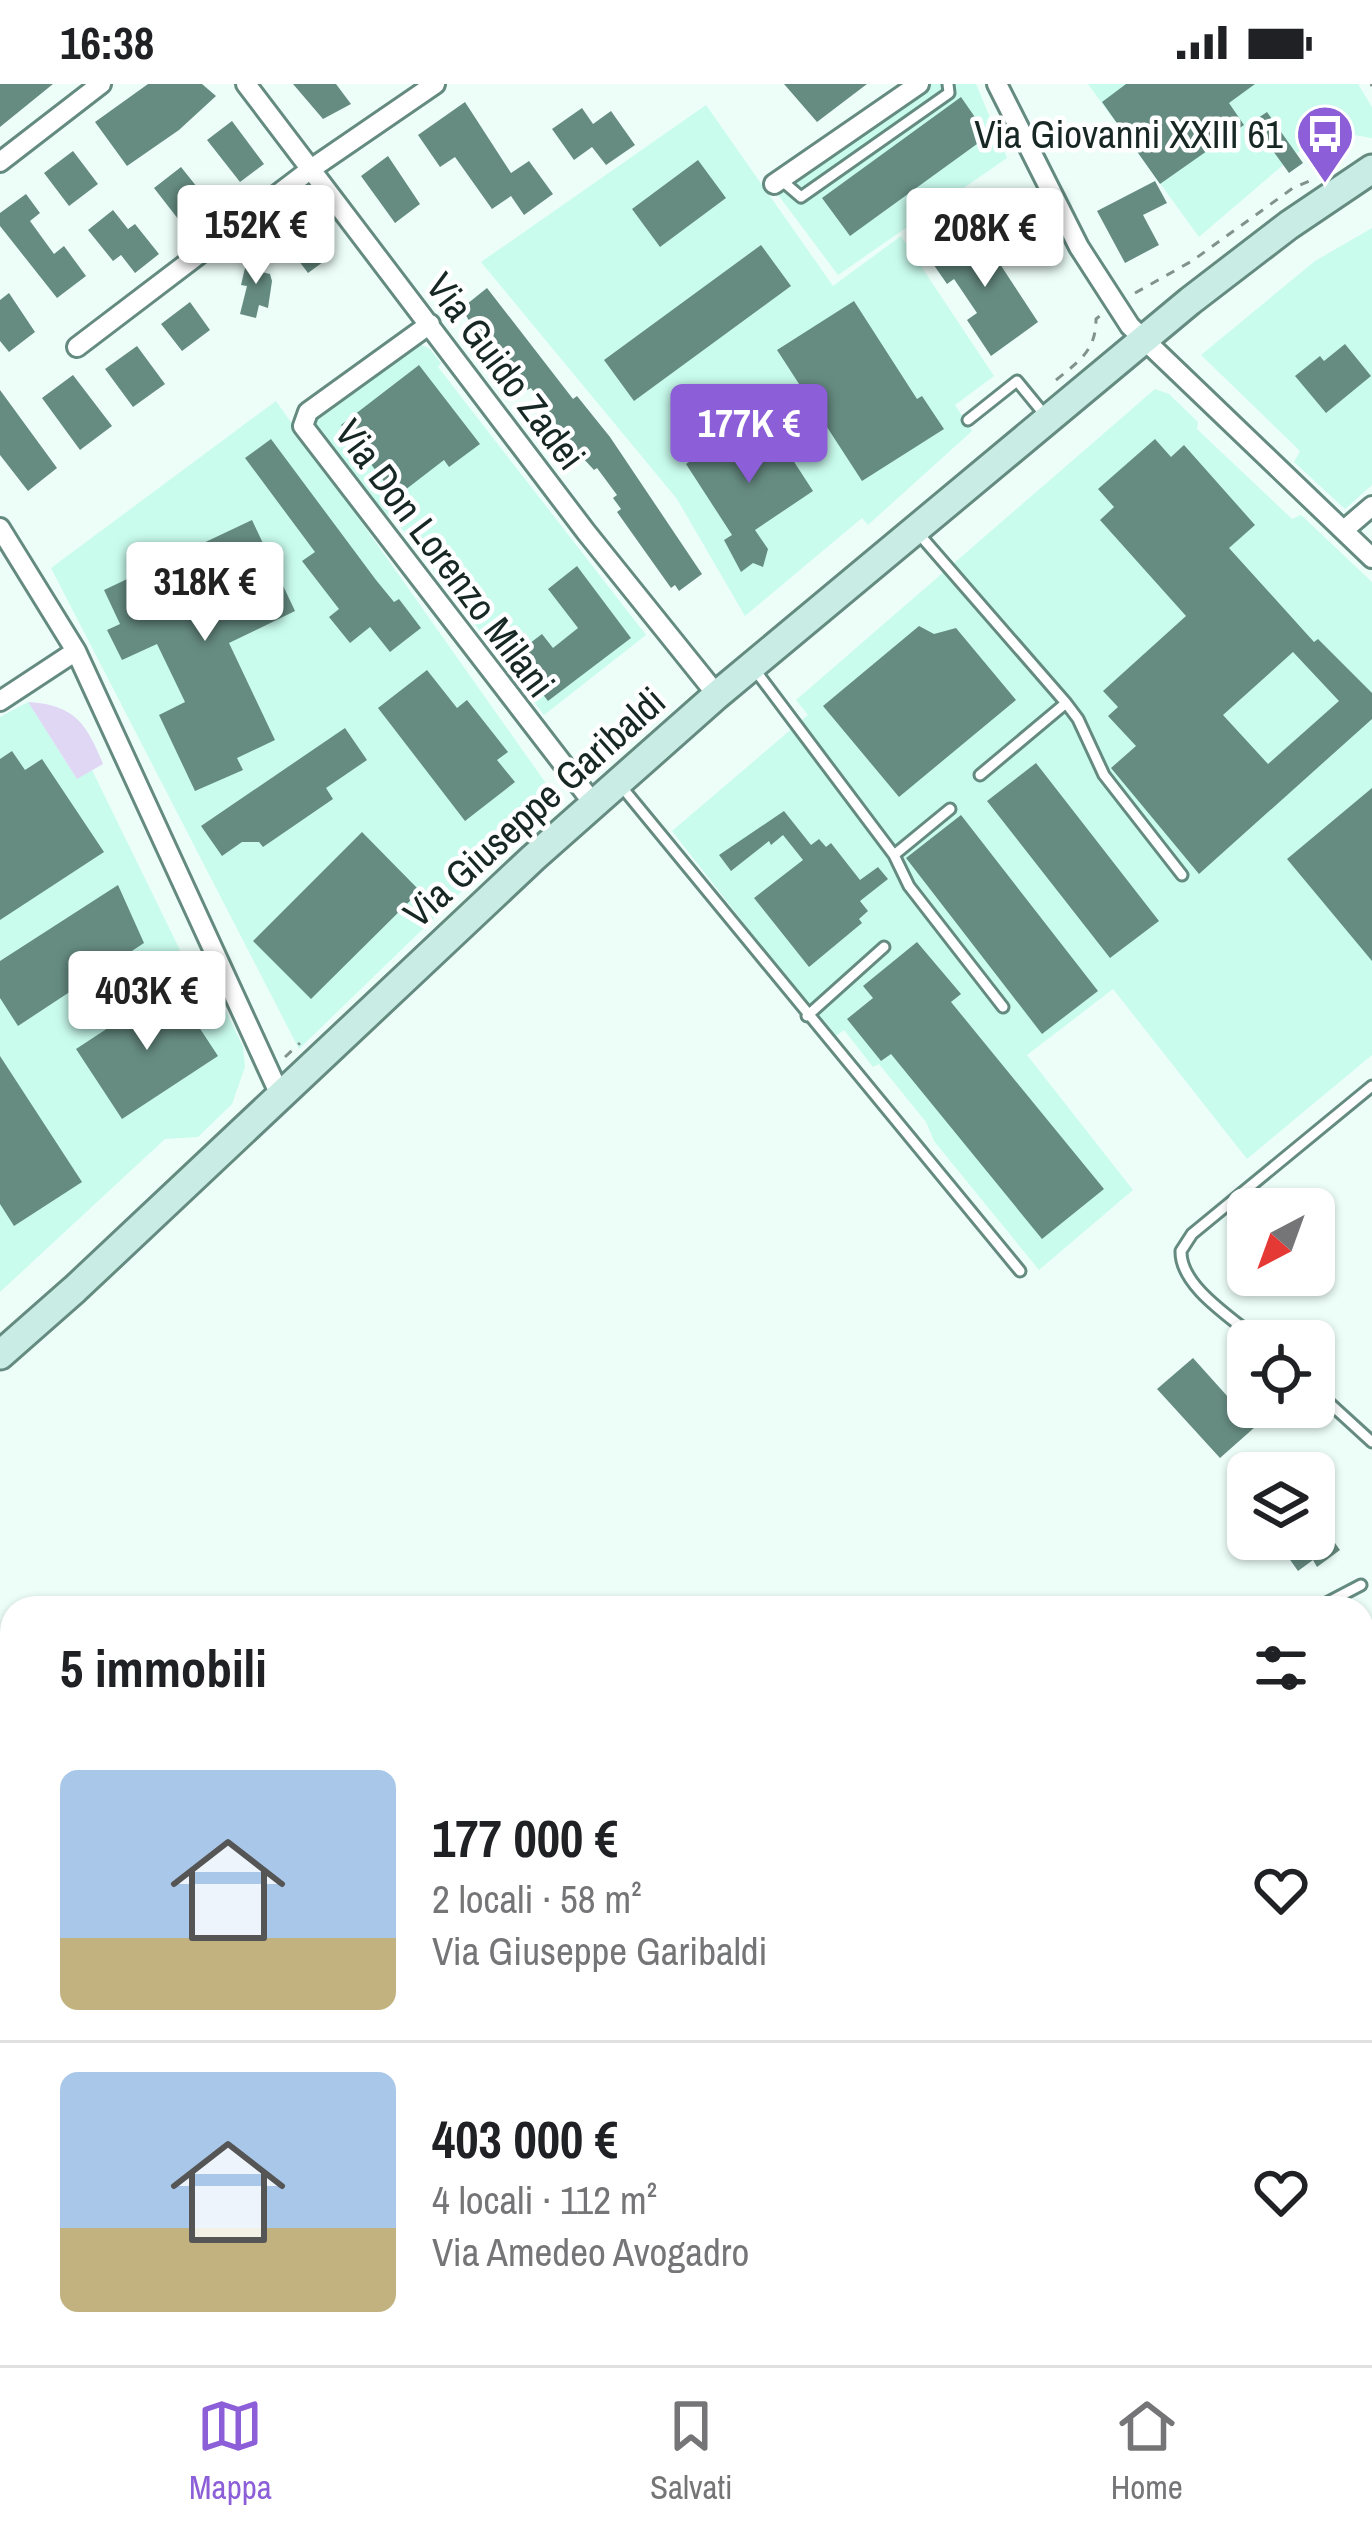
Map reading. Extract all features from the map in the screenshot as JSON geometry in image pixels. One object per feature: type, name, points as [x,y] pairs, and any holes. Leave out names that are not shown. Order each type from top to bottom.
[{"type":"street","points":[[0,162],[101,84]]},
{"type":"street","name":"Via Guido Zadei","points":[[247,84],[586,532],[717,695]]},
{"type":"street","points":[[77,347],[311,169],[435,84]]},
{"type":"street","points":[[777,182],[919,84]]},
{"type":"street","points":[[997,84],[1088,264],[1143,341],[1372,557]]},
{"type":"street","name":"Via Giuseppe Garibaldi","points":[[0,1355],[592,803],[717,695],[1247,256],[1372,170]]},
{"type":"street","name":"Via Don Lorenzo Milani","points":[[430,324],[308,412],[303,426],[592,803]]},
{"type":"street","points":[[1344,530],[1372,506]]},
{"type":"street","points":[[0,528],[76,651],[280,1095]]},
{"type":"street","points":[[0,701],[76,651]]},
{"type":"lane","points":[[777,182],[801,197],[949,93],[948,84]]},
{"type":"lane","points":[[968,420],[1017,381],[1048,418]]},
{"type":"lane","points":[[915,529],[1066,703],[1104,775],[1182,875]]},
{"type":"lane","points":[[751,666],[798,723],[894,855],[909,886],[1003,1007]]},
{"type":"lane","points":[[980,776],[1066,703]]},
{"type":"lane","points":[[617,782],[1020,1271]]},
{"type":"lane","points":[[894,855],[950,809]]},
{"type":"lane","points":[[807,1016],[884,947]]},
{"type":"lane","points":[[1235,1320],[1186,1272],[1181,1251],[1192,1234],[1372,1086]]},
{"type":"lane","points":[[1335,1408],[1372,1442]]},
{"type":"lane","points":[[1339,1596],[1361,1585]]},
{"type":"shaded area","points":[[919,84],[976,84],[1007,158],[838,275],[773,188]]},
{"type":"shaded area","points":[[1088,84],[1358,84],[1372,107],[1372,138],[1324,130],[1199,237]]},
{"type":"shaded area","points":[[706,105],[833,286],[901,236],[994,376],[955,405],[972,431],[868,525],[862,518],[745,616],[677,499],[481,262]]},
{"type":"shaded area","points":[[1372,228],[1372,485],[1345,509],[1294,462],[1300,451],[1201,355],[1315,261]]},
{"type":"shaded area","points":[[420,344],[441,363],[438,367],[646,635],[544,715],[393,517],[381,512],[312,420]]},
{"type":"shaded area","points":[[1155,389],[1169,394],[1198,422],[1197,429],[1292,519],[1301,515],[1372,582],[1372,1055],[1247,1159],[1113,989],[1027,1055],[1133,1190],[1039,1270],[934,1141],[926,1122],[879,1064],[873,1067],[844,1030],[833,1038],[672,831],[808,715],[796,700]]},
{"type":"shaded area","points":[[276,401],[557,799],[299,1049],[51,568]]},
{"type":"shaded area","points":[[28,702],[77,779],[92,770],[200,991],[218,994],[243,1047],[245,1067],[232,1104],[198,1137],[165,1139],[0,1292],[0,717]]},
{"type":"shaded area","points":[[28,702],[57,707],[77,719],[103,764],[77,779]]},
{"type":"building","points":[[0,84],[53,84],[0,127]]},
{"type":"building","points":[[148,84],[202,84],[216,96],[179,130],[127,166],[95,122]]},
{"type":"building","points":[[293,84],[336,84],[351,104],[323,119]]},
{"type":"building","points":[[784,84],[867,84],[817,122]]},
{"type":"building","points":[[1126,84],[1255,84],[1229,103],[1244,125],[1160,184],[1102,102]]},
{"type":"building","points":[[961,97],[988,136],[850,236],[822,198]]},
{"type":"building","points":[[465,102],[511,173],[529,161],[553,194],[524,215],[511,196],[492,209],[455,157],[440,167],[418,135]]},
{"type":"building","points":[[582,108],[593,124],[611,111],[635,145],[606,165],[592,147],[574,160],[552,129]]},
{"type":"building","points":[[1267,112],[1303,163],[1289,173],[1252,122]]},
{"type":"building","points":[[232,121],[264,164],[240,182],[207,140]]},
{"type":"building","points":[[73,151],[98,184],[69,206],[44,173]]},
{"type":"building","points":[[388,156],[420,204],[395,223],[361,176]]},
{"type":"building","points":[[698,160],[726,198],[660,247],[632,209]]},
{"type":"building","points":[[181,167],[209,202],[182,224],[154,188]]},
{"type":"building","points":[[1155,181],[1167,203],[1143,215],[1159,245],[1125,263],[1097,211]]},
{"type":"building","points":[[26,194],[40,213],[30,221],[54,254],[64,246],[86,276],[57,298],[0,226],[0,213]]},
{"type":"building","points":[[113,210],[128,229],[135,224],[159,254],[135,273],[121,255],[113,261],[88,230]]},
{"type":"building","points":[[973,223],[1038,322],[991,356],[967,320],[977,313],[954,279],[947,284],[929,258]]},
{"type":"building","points":[[294,225],[300,233],[309,226],[327,250],[323,253],[327,259],[308,273],[280,236]]},
{"type":"building","points":[[761,245],[791,286],[634,401],[604,360]]},
{"type":"building","points":[[248,255],[265,260],[262,272],[270,274],[272,281],[268,308],[259,305],[256,318],[240,314]]},
{"type":"building","points":[[487,288],[573,399],[577,396],[610,437],[702,574],[679,591],[675,585],[671,588],[617,512],[621,509],[613,498],[617,495],[597,468],[569,443],[531,388],[527,390],[468,319],[462,308]]},
{"type":"building","points":[[9,293],[35,332],[9,352],[0,341],[0,300]]},
{"type":"building","points":[[854,301],[917,399],[922,396],[944,429],[862,481],[777,350]]},
{"type":"building","points":[[190,302],[210,330],[182,351],[161,324]]},
{"type":"building","points":[[1345,344],[1371,376],[1326,413],[1295,376]]},
{"type":"building","points":[[137,346],[165,384],[133,407],[105,369]]},
{"type":"building","points":[[419,365],[480,444],[449,467],[444,460],[396,497],[341,425]]},
{"type":"building","points":[[73,375],[112,426],[80,450],[42,398]]},
{"type":"building","points":[[0,390],[57,468],[28,491],[0,455]]},
{"type":"building","points":[[763,414],[813,491],[755,530],[768,549],[763,567],[753,563],[741,572],[724,540],[732,535],[686,464]]},
{"type":"building","points":[[271,439],[376,580],[394,602],[399,599],[421,628],[390,652],[370,627],[350,643],[329,617],[339,609],[302,561],[315,552],[245,458]]},
{"type":"building","points":[[1155,439],[1171,457],[1184,445],[1255,525],[1229,548],[1314,642],[1318,639],[1372,693],[1372,719],[1199,874],[1111,768],[1136,746],[1108,716],[1118,707],[1103,691],[1186,616],[1100,520],[1114,507],[1098,489]],"holes":[[[1293,652],[1339,701],[1268,764],[1223,715]]]},
{"type":"building","points":[[252,520],[295,611],[229,643],[275,740],[237,758],[243,770],[195,791],[159,715],[185,702],[157,644],[122,660],[107,630],[120,624],[104,590]]},
{"type":"building","points":[[577,566],[631,638],[548,701],[513,656],[542,634],[553,648],[578,628],[548,589]]},
{"type":"building","points":[[919,626],[934,634],[956,628],[1016,700],[899,797],[823,706]]},
{"type":"building","points":[[427,670],[457,708],[467,700],[508,752],[497,760],[515,782],[465,821],[378,708]]},
{"type":"building","points":[[345,728],[367,760],[326,788],[333,799],[263,847],[259,842],[242,842],[222,856],[201,826]]},
{"type":"building","points":[[12,751],[25,770],[42,759],[104,852],[0,920],[0,759]]},
{"type":"building","points":[[1036,763],[1159,921],[1110,958],[987,801]]},
{"type":"building","points":[[1372,788],[1372,961],[1287,859]]},
{"type":"building","points":[[784,811],[811,845],[819,839],[826,847],[831,843],[860,880],[878,867],[888,879],[860,901],[868,911],[859,919],[862,923],[809,967],[754,898],[803,860],[783,835],[731,871],[719,855]]},
{"type":"building","points":[[961,815],[1098,991],[1042,1034],[906,858]]},
{"type":"building","points":[[362,832],[420,891],[311,999],[253,941]]},
{"type":"building","points":[[118,885],[144,943],[18,1026],[0,998],[0,961]]},
{"type":"building","points":[[917,942],[961,994],[951,1002],[1104,1189],[1042,1239],[891,1054],[881,1061],[847,1019],[873,998],[863,986]]},
{"type":"building","points":[[172,986],[218,1056],[122,1119],[76,1049]]},
{"type":"building","points":[[0,1056],[82,1182],[14,1226],[0,1204]]},
{"type":"building","points":[[1193,1358],[1227,1396],[1227,1428],[1254,1428],[1220,1458],[1157,1389]]},
{"type":"building","points":[[1290,1560],[1313,1560],[1298,1571]]},
{"type":"place","name":"Via Giovanni XXIII 61","points":[[1325,185]]}]
